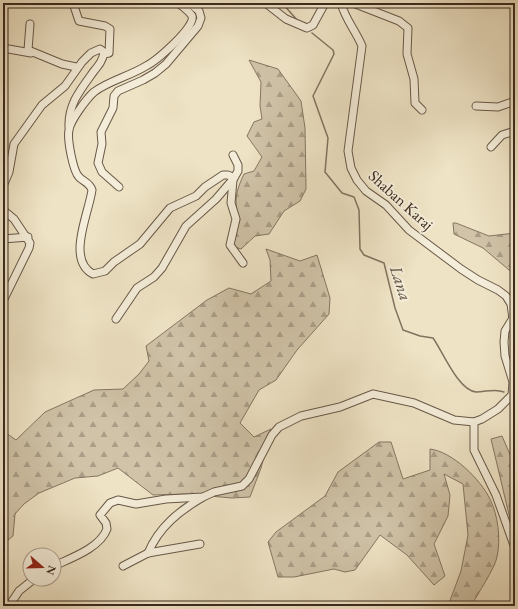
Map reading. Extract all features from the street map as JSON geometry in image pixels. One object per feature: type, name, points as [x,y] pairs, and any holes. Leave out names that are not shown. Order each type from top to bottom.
[{"type":"street","points":[[73,3],[79,21],[105,26],[110,29],[110,51],[108,54],[104,54]]},
{"type":"street","points":[[69,129],[77,114],[94,93],[107,84],[115,82],[147,66],[184,34],[192,23],[192,18],[190,14],[178,3]]},
{"type":"street","points":[[119,187],[102,172],[98,163],[102,144],[101,132],[113,108],[114,96],[118,91],[155,73],[171,58],[198,26],[201,18],[199,11],[186,3]]},
{"type":"street","points":[[268,5],[286,19],[307,28],[313,25],[325,3]]},
{"type":"street","name":"Shaban Karaj","points":[[341,3],[344,13],[358,35],[362,46],[348,151],[348,161],[354,176],[366,191],[386,205],[409,230],[478,280],[498,290],[506,296],[511,304],[515,334]]},
{"type":"street","points":[[353,3],[399,21],[408,28],[407,54],[413,73],[415,103],[422,110]]},
{"type":"street","points":[[30,24],[27,46],[31,53]]},
{"type":"street","points":[[3,48],[31,53],[76,67]]},
{"type":"street","points":[[3,186],[14,144],[42,105],[71,79],[76,67],[96,50],[103,50],[104,54]]},
{"type":"street","points":[[104,54],[102,60],[76,98],[70,110],[69,144],[76,172],[92,190],[80,245],[82,262],[86,270],[93,274],[101,273],[140,244],[170,208],[196,196],[205,187],[223,176],[228,175],[234,178]]},
{"type":"street","points":[[476,106],[498,107],[515,102]]},
{"type":"street","points":[[491,146],[502,135],[515,131]]},
{"type":"street","points":[[116,319],[137,288],[154,277],[162,268],[186,226],[216,198],[234,178],[238,172],[238,165],[233,155]]},
{"type":"street","points":[[234,178],[231,189],[231,203],[236,219],[230,245],[243,263]]},
{"type":"street","points":[[3,210],[14,219],[28,237],[30,243],[29,248],[3,301]]},
{"type":"street","points":[[3,239],[28,237]]},
{"type":"street","points":[[62,562],[95,544],[101,539],[107,529],[106,523],[100,515],[106,507],[114,501],[118,500],[136,504],[166,499],[203,497],[245,484],[272,435],[279,427],[301,416],[340,407],[373,394],[414,403],[454,420],[474,422],[490,414],[509,400],[512,395],[513,382],[505,356],[504,342],[505,331],[513,318]]},
{"type":"street","points":[[474,422],[474,450],[496,495],[515,548]]},
{"type":"street","points":[[148,553],[152,543],[164,526],[203,497]]},
{"type":"street","points":[[123,566],[148,553],[200,544]]},
{"type":"street","points":[[9,606],[19,591],[24,587]]},
{"type":"green space","points":[[249,60],[278,69],[301,101],[305,128],[306,189],[300,201],[284,211],[269,234],[255,236],[241,249],[235,247],[233,238],[240,220],[236,202],[237,191],[244,174],[254,171],[262,157],[247,136],[254,122],[262,119],[260,106],[261,82]]},
{"type":"green space","points":[[453,223],[489,236],[515,233],[515,275],[483,248],[454,234]]},
{"type":"green space","points":[[266,249],[300,261],[317,255],[330,298],[329,314],[297,350],[276,380],[259,390],[240,423],[254,437],[271,429],[261,468],[250,497],[232,498],[186,494],[153,495],[118,468],[98,476],[75,478],[39,493],[24,504],[15,514],[13,536],[3,544],[3,431],[16,440],[45,412],[94,390],[123,389],[139,374],[149,361],[146,346],[207,300],[229,288],[251,294],[271,281],[270,260]]},
{"type":"green space","points":[[502,436],[515,466],[515,540],[491,439]]},
{"type":"green space","points":[[379,442],[391,442],[403,479],[430,470],[430,449],[439,451],[448,455],[473,475],[490,499],[495,512],[498,527],[499,543],[497,557],[496,562],[471,606],[448,606],[461,571],[468,535],[463,484],[444,474],[450,495],[448,516],[434,544],[445,576],[434,585],[407,555],[380,535],[355,570],[345,572],[334,569],[294,577],[278,577],[268,542],[276,532],[325,496],[338,472]]},
{"type":"waterway","points":[[282,3],[298,21]]},
{"type":"waterway","name":"Lana","points":[[312,33],[333,50],[334,54],[313,96],[328,138],[325,172],[342,193],[354,197],[359,210],[360,249],[364,255],[384,263],[395,308],[403,330],[420,336],[433,338],[457,378],[469,390],[476,392],[494,390],[504,392]]},
{"type":"waterway","name":"Lana","points":[[514,403],[515,407]]}]
